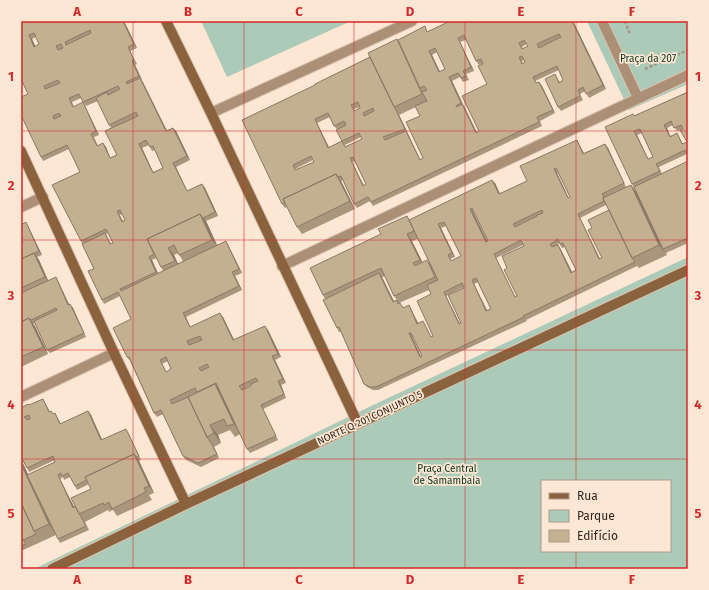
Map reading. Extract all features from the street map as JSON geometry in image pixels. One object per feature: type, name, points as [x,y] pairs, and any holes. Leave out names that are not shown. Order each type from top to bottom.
[{"type":"street","points":[[166,21],[358,424]]},
{"type":"street","points":[[602,21],[638,98]]},
{"type":"street","points":[[211,113],[408,22]]},
{"type":"street","points":[[282,266],[688,74]]},
{"type":"street","points":[[21,151],[114,353],[186,504]]},
{"type":"street","points":[[21,207],[43,197]]},
{"type":"street","name":"NORTE Q 201 CONJUNTO 5","points":[[52,569],[186,504],[688,270]]},
{"type":"street","points":[[21,397],[114,353]]},
{"type":"path","points":[[628,77],[688,50]]},
{"type":"green space","points":[[201,21],[351,21],[227,77]]},
{"type":"green space","name":"Praça da 207","points":[[587,21],[688,21],[688,84],[629,110]]},
{"type":"green space","name":"Praça Central de Samambaia","points":[[688,257],[688,569],[34,569],[369,407]]},
{"type":"building","points":[[21,21],[123,21],[134,44],[128,47],[134,60],[132,61],[139,76],[126,82],[127,84],[140,78],[166,131],[173,128],[187,156],[173,163],[187,191],[202,184],[215,212],[203,218],[200,214],[147,239],[154,254],[149,257],[156,272],[120,289],[121,291],[226,241],[239,269],[232,272],[239,286],[183,313],[190,327],[220,313],[233,340],[265,326],[278,354],[272,356],[283,379],[278,381],[284,394],[261,405],[276,436],[247,449],[216,383],[197,392],[195,388],[170,400],[172,404],[188,397],[207,437],[217,454],[198,463],[183,456],[161,410],[154,413],[129,357],[127,357],[113,328],[131,319],[118,292],[102,300],[88,271],[94,269],[82,244],[105,233],[110,244],[113,243],[106,229],[81,241],[52,185],[80,172],[67,145],[41,157],[21,115],[21,97],[28,94],[21,79]],"holes":[[[90,30],[91,33],[66,45],[65,42]],[[34,33],[39,44],[34,47],[29,35]],[[61,44],[63,48],[58,50],[56,46]],[[58,80],[60,83],[45,89],[44,86]],[[118,86],[120,89],[108,95],[107,92],[96,98],[109,125],[136,112],[138,116],[105,131],[117,155],[110,158],[103,143],[97,146],[91,134],[96,131],[83,102]],[[79,94],[83,102],[73,107],[69,98]],[[59,113],[61,116],[54,119],[53,116]],[[146,140],[150,147],[153,146],[163,168],[153,173],[139,144]],[[120,210],[125,220],[122,222],[117,211]],[[200,336],[202,340],[189,345],[187,341]],[[166,357],[171,369],[166,372],[160,360]],[[207,364],[209,367],[201,371],[199,368]],[[256,378],[258,381],[251,384],[251,386],[242,390],[239,386]]]},
{"type":"building","points":[[450,21],[572,21],[603,85],[586,94],[583,87],[578,90],[580,96],[558,107],[545,79],[555,74],[559,83],[563,80],[557,66],[533,77],[536,83],[539,82],[553,110],[537,117],[539,122],[371,202],[368,197],[354,204],[341,176],[338,177],[336,174],[283,199],[285,202],[282,204],[242,120],[370,57],[405,129],[383,137],[385,140],[406,131],[420,160],[423,158],[406,122],[420,116],[415,106],[427,101],[422,92],[427,90],[424,86],[420,88],[398,40],[425,26],[427,32]],"holes":[[[559,34],[561,37],[539,48],[537,44]],[[464,35],[476,61],[481,59],[483,64],[478,66],[487,84],[462,96],[479,131],[476,133],[462,104],[456,107],[461,103],[449,77],[458,73],[461,78],[466,76],[463,71],[471,67],[458,38]],[[524,40],[528,46],[522,49],[519,43]],[[435,48],[445,69],[439,72],[429,51]],[[522,56],[525,62],[522,64],[519,57]],[[358,102],[360,108],[354,111],[351,105]],[[373,108],[374,111],[364,116],[363,113]],[[328,113],[334,126],[344,121],[346,125],[336,130],[342,141],[328,148],[315,119]],[[359,133],[362,139],[345,147],[342,141]],[[311,156],[314,162],[295,170],[293,165]],[[353,157],[366,184],[363,186],[350,158]]]},
{"type":"building","points":[[397,39],[422,94],[394,107],[368,53]]},
{"type":"building","points":[[688,92],[688,156],[685,150],[656,164],[660,171],[632,184],[605,127],[633,114],[634,116]],"holes":[[[671,121],[674,128],[681,125],[683,129],[680,130],[687,142],[682,144],[677,133],[670,137],[664,125]],[[640,129],[653,157],[648,159],[634,131]]]},
{"type":"building","points":[[577,140],[583,154],[605,144],[624,183],[602,194],[604,201],[578,214],[599,259],[602,258],[588,230],[592,228],[588,220],[609,210],[635,262],[523,316],[524,317],[376,387],[370,387],[364,384],[339,327],[337,328],[323,300],[379,273],[393,302],[397,300],[398,304],[400,303],[403,308],[409,305],[417,324],[423,321],[431,337],[433,336],[417,301],[431,294],[427,285],[438,280],[409,220],[492,180],[499,194],[527,181],[520,166]],"holes":[[[556,168],[570,197],[568,198],[554,169]],[[472,208],[488,241],[486,242],[470,209]],[[542,210],[543,213],[515,227],[513,224]],[[444,222],[461,256],[451,261],[448,255],[452,253],[438,224]],[[558,239],[560,244],[563,243],[576,270],[571,273],[558,245],[552,247],[550,244]],[[521,240],[524,246],[502,256],[507,268],[504,270],[517,296],[515,297],[494,254]],[[476,278],[491,309],[486,311],[472,280]],[[462,283],[464,288],[448,295],[461,323],[459,324],[444,292]],[[409,333],[411,333],[422,356],[420,357]]]},
{"type":"building","points":[[688,161],[688,238],[663,249],[634,187]]},
{"type":"building","points":[[336,174],[350,201],[297,227],[283,199]]},
{"type":"building","points":[[631,185],[659,245],[632,258],[603,198]]},
{"type":"building","points":[[200,214],[212,240],[179,255],[174,245],[168,248],[175,261],[161,267],[147,239]]},
{"type":"building","points":[[407,216],[414,231],[407,234],[420,260],[413,263],[415,266],[427,260],[435,277],[394,296],[381,268],[323,295],[310,268],[381,234],[378,229]]},
{"type":"building","points":[[26,222],[39,251],[21,259],[21,225]]},
{"type":"building","points":[[34,253],[45,277],[21,288],[21,259]]},
{"type":"building","points":[[56,277],[68,305],[70,304],[84,333],[47,350],[34,321],[57,310],[56,308],[31,320],[29,318],[21,322],[21,293]]},
{"type":"building","points":[[29,318],[43,347],[21,357],[21,322]]},
{"type":"building","points":[[215,384],[234,424],[227,426],[224,419],[210,425],[214,433],[207,437],[188,397]]},
{"type":"building","points":[[43,399],[49,412],[51,411],[53,414],[55,413],[60,424],[88,411],[101,440],[126,429],[139,456],[136,457],[134,454],[85,477],[87,480],[75,486],[68,473],[62,476],[61,473],[58,475],[73,508],[75,506],[86,526],[58,539],[27,475],[55,462],[53,456],[27,468],[21,457],[21,408],[28,404],[29,405]],"holes":[[[29,415],[30,419],[27,420],[24,417]]]},
{"type":"building","points":[[134,454],[149,486],[144,488],[146,492],[112,509],[109,502],[104,505],[103,503],[79,514],[71,498],[91,489],[85,477]]},
{"type":"building","points":[[21,461],[27,475],[23,468],[21,469]]},
{"type":"building","points":[[23,468],[49,524],[34,531],[21,503],[21,469]]},
{"type":"building","points":[[21,503],[36,534],[23,540],[21,536]]},
{"type":"building","points":[[21,536],[26,544],[21,546]]}]
